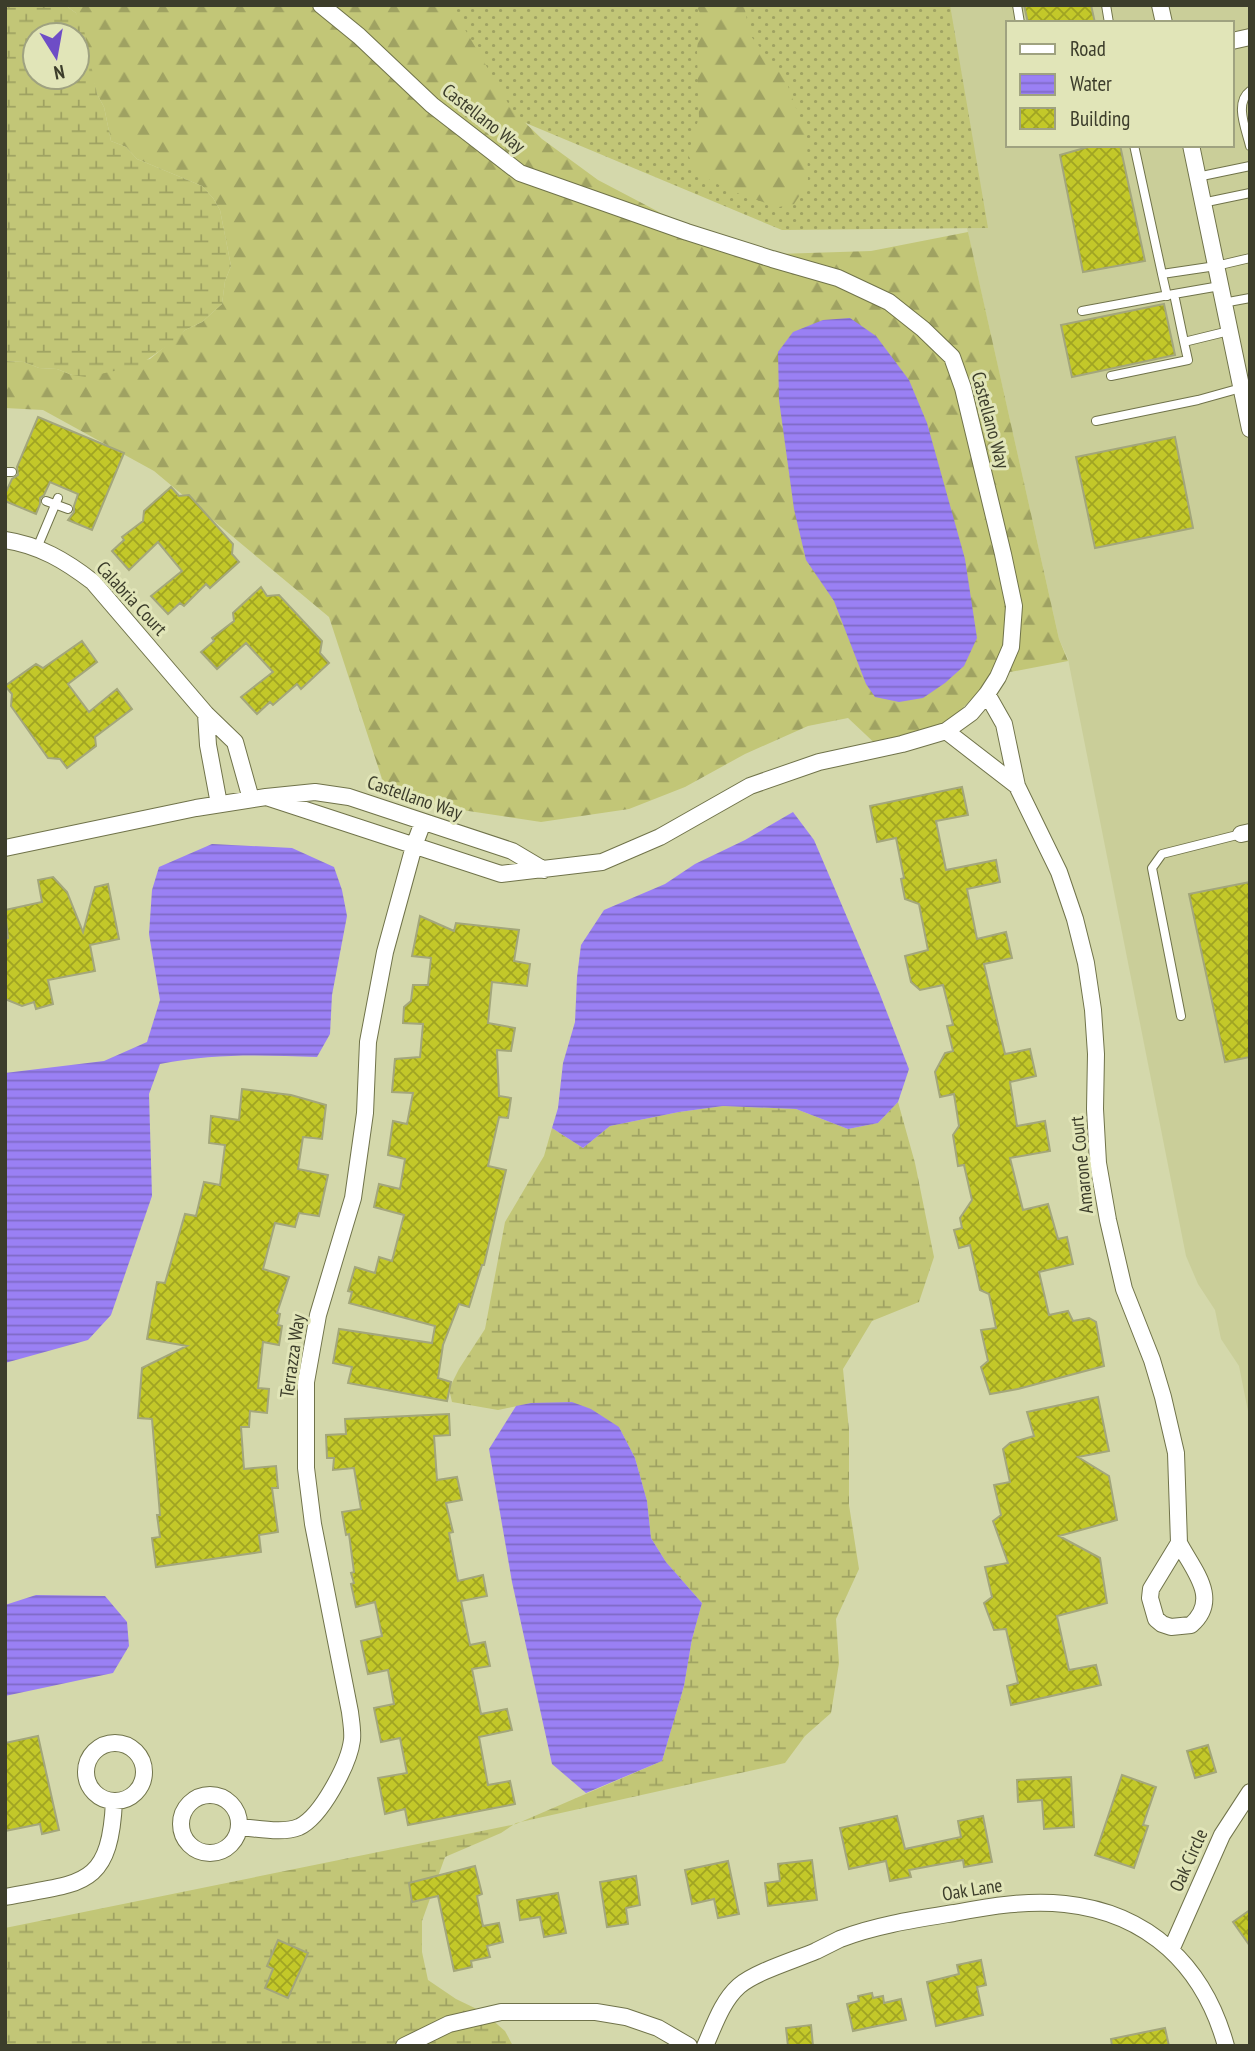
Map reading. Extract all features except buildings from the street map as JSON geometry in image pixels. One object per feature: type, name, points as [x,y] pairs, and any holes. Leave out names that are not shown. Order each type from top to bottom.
[{"type":"street","name":"Castellano Way","points":[[258,798],[502,874],[602,862],[660,837],[750,786],[819,762],[902,744],[946,731],[971,713],[988,694],[1011,647],[1014,607],[963,388],[952,357],[923,329],[889,302],[838,278],[687,232],[520,173],[432,105],[359,36],[321,5]]},
{"type":"street","points":[[1191,147],[1250,429]]},
{"type":"street","name":"Calabria Court","points":[[5,540],[37,548],[71,565],[93,582],[206,714],[235,742],[258,798]]},
{"type":"street","points":[[988,694],[1004,724],[1017,786]]},
{"type":"street","points":[[206,714],[208,745],[219,804]]},
{"type":"street","points":[[946,731],[1017,786]]},
{"type":"street","name":"Amarone Court","points":[[1017,786],[1059,872],[1086,963],[1096,1054],[1098,1163],[1108,1220],[1124,1289],[1152,1360],[1173,1435],[1179,1543],[1201,1584],[1206,1601],[1203,1611],[1191,1625],[1171,1627],[1156,1619],[1150,1598],[1151,1589],[1179,1543]]},
{"type":"street","name":"Castellano Way","points":[[5,848],[219,804],[315,792],[349,797],[512,851],[544,870]]},
{"type":"street","name":"Terrazza Way","points":[[239,1827],[280,1830],[300,1826],[326,1803],[345,1763],[352,1740],[350,1713],[313,1524],[306,1468],[306,1382],[318,1315],[353,1198],[365,1113],[368,1042],[385,952],[423,822]]},
{"type":"street","name":"Oak Circle","points":[[1171,1950],[1222,1835],[1250,1792]]},
{"type":"street","points":[[5,1898],[74,1884],[94,1872],[107,1851],[113,1824],[114,1801]]},
{"type":"street","name":"Oak Lane","points":[[705,2046],[726,2001],[739,1986],[756,1975],[841,1939],[930,1917],[1018,1903],[1066,1904],[1108,1913],[1156,1936],[1197,1980],[1220,2026],[1226,2046]]},
{"type":"street","points":[[404,2046],[449,2024],[501,2012],[596,2012],[626,2017],[658,2028],[689,2046]]},
{"type":"lane","points":[[1250,91],[1243,96],[1241,105],[1250,146]]},
{"type":"lane","points":[[1111,376],[1188,360],[1162,274],[1134,147]]},
{"type":"lane","points":[[1197,177],[1250,166]]},
{"type":"lane","points":[[1202,203],[1250,193]]},
{"type":"lane","points":[[1162,274],[1250,258]]},
{"type":"lane","points":[[1082,311],[1220,286]]},
{"type":"lane","points":[[1223,303],[1250,298]]},
{"type":"lane","points":[[1184,342],[1229,331]]},
{"type":"lane","points":[[1096,421],[1198,400],[1241,388]]},
{"type":"lane","points":[[46,501],[57,501],[68,509]]},
{"type":"lane","points":[[37,548],[57,501]]},
{"type":"lane","points":[[1181,1016],[1152,868],[1162,854],[1245,833]]},
{"type":"shaded area","points":[[917,5],[1250,5],[1250,1421],[1239,1366],[1221,1339],[1215,1310],[1198,1284],[1186,1256],[1068,659],[1059,639]]},
{"type":"green space","points":[[5,5],[65,5],[76,13],[81,21],[21,21],[21,91],[91,91],[91,64],[111,141],[126,147],[137,159],[202,186],[220,210],[231,266],[225,281],[222,304],[202,322],[185,330],[138,366],[86,377],[57,369],[39,368],[24,362],[5,361]]},
{"type":"green space","points":[[65,5],[449,5],[512,110],[542,139],[598,180],[657,211],[685,230],[777,254],[871,251],[968,232],[1059,639],[1068,661],[995,675],[945,726],[882,750],[848,718],[808,726],[745,754],[685,787],[629,809],[541,822],[442,807],[386,791],[329,617],[154,471],[43,410],[5,408],[5,361],[24,362],[72,375],[150,359],[185,330],[202,322],[222,304],[225,281],[231,266],[220,210],[202,186],[137,159],[126,147],[111,141],[104,107],[97,94],[91,71],[91,21],[78,21],[76,13]]},
{"type":"green space","points":[[397,5],[950,5],[988,228],[782,230],[509,116]]},
{"type":"green space","points":[[696,5],[744,5],[750,35],[785,78],[807,138],[808,183],[794,204],[779,207],[744,196],[695,171],[688,154],[699,117],[697,51],[700,13]]},
{"type":"green space","points":[[898,1102],[915,1163],[934,1257],[919,1302],[872,1321],[843,1369],[849,1430],[849,1505],[859,1569],[836,1619],[839,1663],[831,1713],[805,1736],[785,1763],[521,1822],[662,1761],[684,1686],[692,1639],[702,1603],[666,1562],[651,1538],[647,1501],[635,1458],[619,1427],[531,1403],[498,1410],[452,1402],[449,1389],[485,1329],[505,1222],[544,1156],[552,1128],[583,1148],[610,1126],[723,1106],[796,1109],[848,1129],[878,1123]]},
{"type":"green space","points":[[514,1824],[501,1833],[445,1857],[422,1921],[422,1952],[428,1980],[456,1999],[483,2012],[505,2031],[513,2046],[5,2046],[5,1928]]},
{"type":"water","points":[[850,318],[876,336],[909,380],[927,423],[965,559],[977,638],[964,666],[945,683],[923,698],[899,702],[875,697],[866,684],[834,601],[806,560],[794,509],[779,400],[778,352],[793,332],[823,320]]},
{"type":"water","points":[[793,812],[814,840],[909,1069],[898,1102],[878,1123],[848,1129],[796,1109],[723,1106],[610,1126],[583,1148],[552,1128],[558,1108],[563,1063],[575,1022],[581,945],[604,910],[665,884],[695,864],[745,840]]},
{"type":"water","points":[[212,844],[292,848],[334,867],[347,916],[332,995],[330,1034],[317,1057],[219,1056],[160,1064],[149,1094],[152,1196],[111,1315],[88,1340],[5,1363],[5,1073],[104,1061],[147,1042],[160,1000],[149,934],[152,890],[159,867]]},
{"type":"water","points":[[572,1402],[591,1409],[619,1427],[635,1458],[647,1501],[651,1538],[666,1562],[702,1603],[692,1639],[684,1686],[662,1761],[586,1793],[552,1764],[512,1582],[489,1449],[516,1406]]},
{"type":"water","points":[[36,1595],[105,1596],[127,1622],[129,1646],[113,1673],[5,1696],[5,1605]]}]
